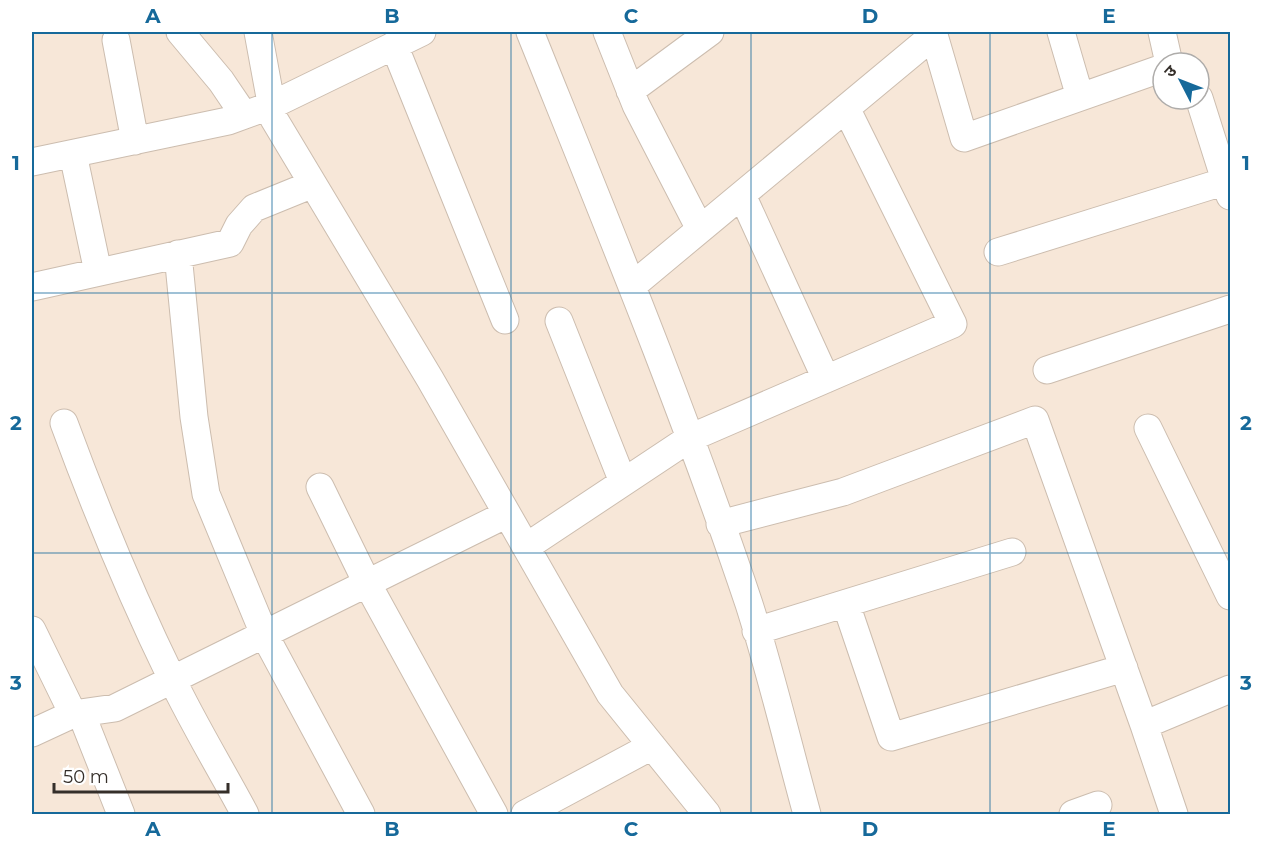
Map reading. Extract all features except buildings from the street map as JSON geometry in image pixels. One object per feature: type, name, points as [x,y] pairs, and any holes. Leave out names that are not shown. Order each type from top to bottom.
[{"type":"street","points":[[180,32],[221,81],[244,116]]},
{"type":"street","points":[[258,32],[274,119],[430,379],[610,694],[707,814]]},
{"type":"street","points":[[32,162],[244,116],[272,105],[422,32]]},
{"type":"street","points":[[530,32],[690,438],[756,631],[807,814]]},
{"type":"street","points":[[607,32],[630,91],[700,229]]},
{"type":"street","points":[[630,91],[710,32]]},
{"type":"street","points":[[1061,32],[1080,97]]},
{"type":"street","points":[[1162,32],[1166,51]]},
{"type":"street","points":[[632,286],[934,35],[964,138],[1151,72]]},
{"type":"street","points":[[116,40],[135,141]]},
{"type":"street","points":[[394,45],[505,320]]},
{"type":"street","points":[[526,547],[690,438],[952,324],[846,108]]},
{"type":"street","points":[[998,252],[1228,188],[1220,126],[1209,111]]},
{"type":"street","points":[[73,154],[98,272]]},
{"type":"street","points":[[32,287],[230,243],[239,225],[254,208],[313,184]]},
{"type":"street","points":[[742,195],[826,379]]},
{"type":"street","points":[[178,254],[194,417],[206,494],[264,634],[361,814]]},
{"type":"street","points":[[1047,370],[1230,309]]},
{"type":"street","points":[[559,321],[623,482]]},
{"type":"street","points":[[720,524],[843,492],[1035,420],[1174,814]]},
{"type":"street","points":[[64,423],[97,510],[172,680],[245,814]]},
{"type":"street","points":[[1148,428],[1230,596]]},
{"type":"street","points":[[320,487],[367,583],[494,814]]},
{"type":"street","points":[[32,733],[77,714],[115,708],[507,514]]},
{"type":"street","points":[[756,631],[1012,552]]},
{"type":"street","points":[[846,604],[891,737],[1124,668]]},
{"type":"street","points":[[32,630],[77,714],[120,814]]},
{"type":"street","points":[[1144,724],[1230,689]]},
{"type":"street","points":[[525,814],[652,746]]}]
